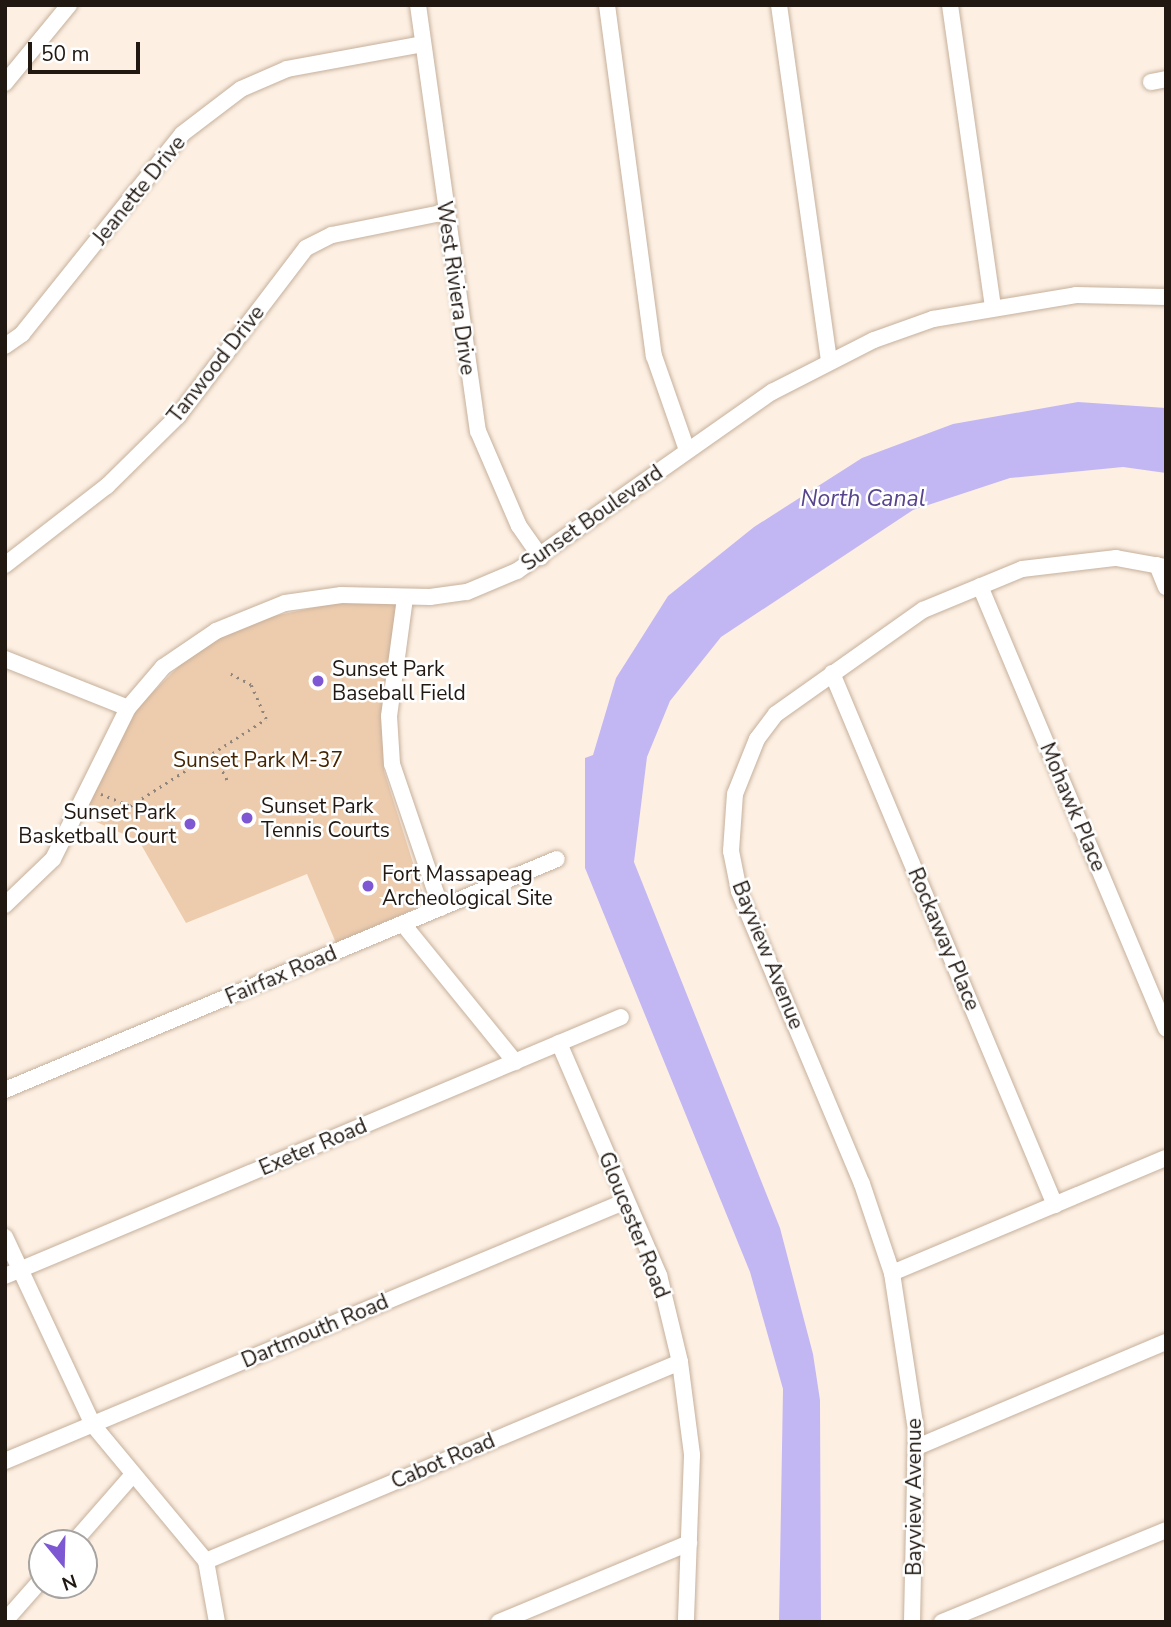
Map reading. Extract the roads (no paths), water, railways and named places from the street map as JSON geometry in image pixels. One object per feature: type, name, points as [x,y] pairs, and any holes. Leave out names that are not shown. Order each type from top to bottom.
[{"type":"street","points":[[5,83],[69,5]]},
{"type":"street","name":"West Riviera Drive","points":[[418,5],[478,431],[519,526],[541,557]]},
{"type":"street","points":[[607,5],[654,356],[687,450]]},
{"type":"street","points":[[779,5],[829,361]]},
{"type":"street","points":[[950,5],[993,308]]},
{"type":"street","name":"Jeanette Drive","points":[[5,346],[22,334],[182,134],[241,89],[287,69],[423,44]]},
{"type":"street","name":"Tanwood Drive","points":[[5,565],[107,486],[178,416],[306,248],[331,235],[446,212]]},
{"type":"street","name":"Sunset Boulevard","points":[[5,905],[42,873],[89,789],[128,708],[190,645],[249,614],[341,595],[405,598],[467,592],[541,557],[687,450],[829,361],[933,320],[1076,295],[1166,297]]},
{"type":"street","name":"Bayview Avenue","points":[[912,1622],[917,1447],[907,1346],[892,1273],[862,1184],[739,891],[731,851],[735,794],[757,739],[785,706],[923,610],[1022,569],[1073,560],[1161,566]]},
{"type":"street","points":[[1161,566],[1166,587]]},
{"type":"street","name":"Mohawk Place","points":[[980,586],[1166,1028]]},
{"type":"street","points":[[405,598],[389,716],[391,764],[441,908]]},
{"type":"street","points":[[5,659],[128,708]]},
{"type":"street","name":"Rockaway Place","points":[[832,673],[1055,1205]]},
{"type":"street","name":"Fairfax Road","points":[[5,1090],[557,859]]},
{"type":"street","points":[[403,924],[515,1062]]},
{"type":"street","name":"Exeter Road","points":[[13,1273],[621,1017]]},
{"type":"street","name":"Gloucester Road","points":[[559,1044],[659,1275],[680,1362],[692,1455],[687,1622]]},
{"type":"street","points":[[892,1273],[1166,1158]]},
{"type":"street","name":"Dartmouth Road","points":[[5,1461],[626,1201]]},
{"type":"street","points":[[5,1237],[13,1273],[93,1425],[130,1478],[206,1561],[217,1622]]},
{"type":"street","points":[[917,1447],[1166,1342]]},
{"type":"street","name":"Cabot Road","points":[[206,1561],[680,1362]]},
{"type":"street","points":[[85,1529],[130,1478]]},
{"type":"street","points":[[942,1622],[1166,1530]]},
{"type":"street","points":[[499,1622],[689,1543]]},
{"type":"street","points":[[5,1621],[28,1595]]},
{"type":"water","name":"North Canal","points":[[1078,402],[1166,408],[1166,473],[1123,467],[1010,478],[913,510],[721,637],[670,701],[647,757],[634,862],[780,1228],[813,1354],[820,1400],[821,1622],[779,1622],[783,1389],[750,1272],[585,868],[585,758],[593,755],[616,678],[668,596],[754,527],[862,458],[953,424]]},
{"type":"place","name":"Sunset Park Baseball Field","points":[[318,681]]},
{"type":"place","name":"Sunset Park Tennis Courts","points":[[247,818]]},
{"type":"place","name":"Sunset Park Basketball Court","points":[[190,824]]},
{"type":"place","name":"Fort Massapeag Archeological Site","points":[[368,886]]},
{"type":"park label","name":"Sunset Park M-37","points":[[258,760]]}]
